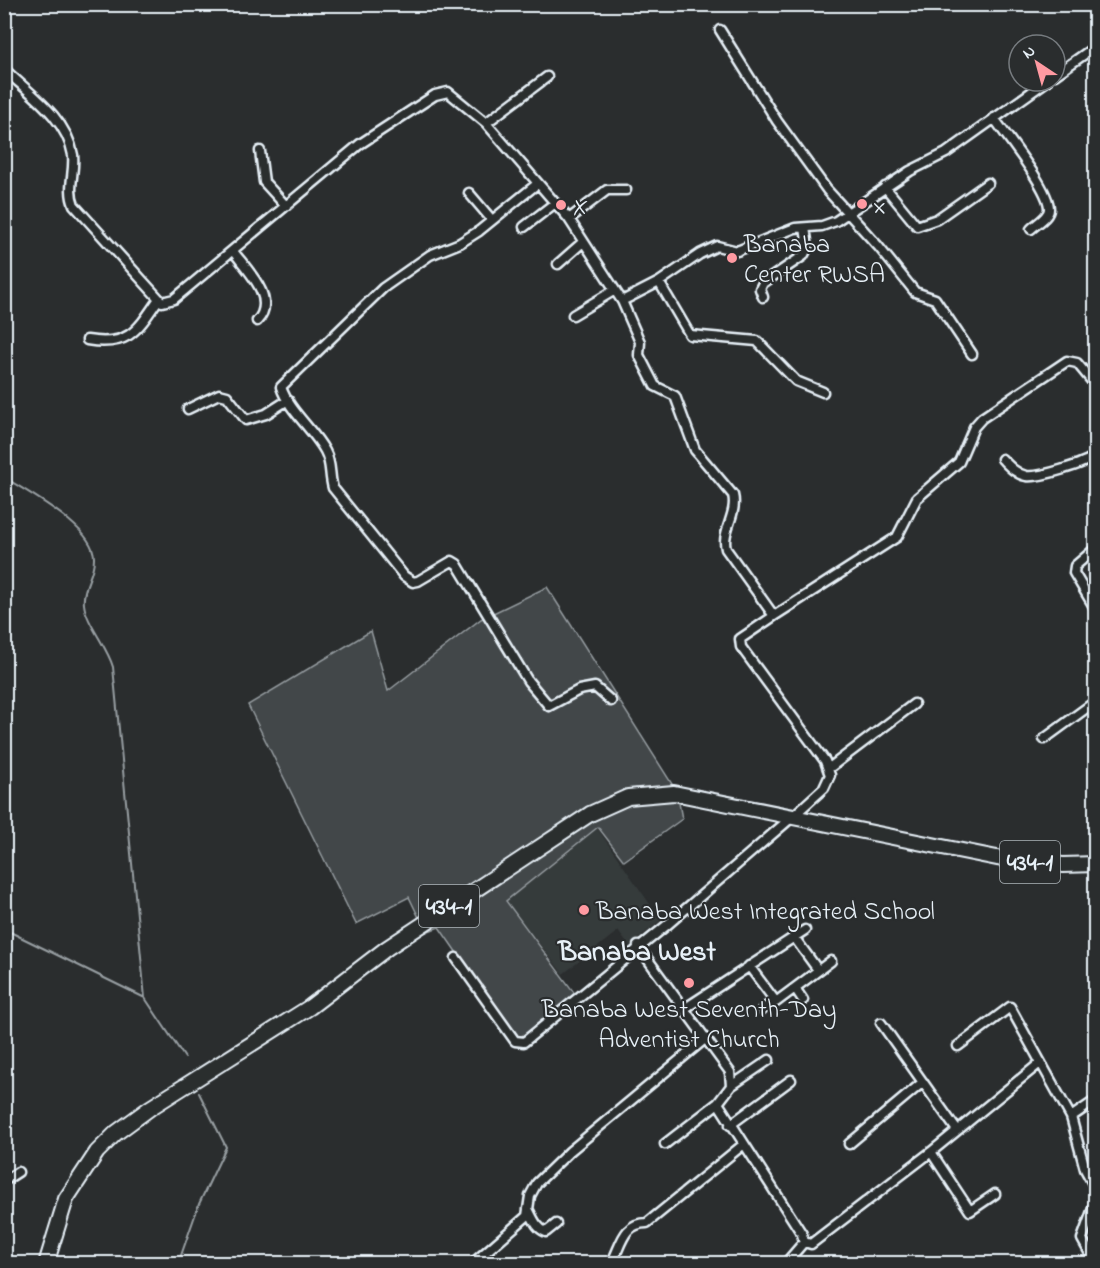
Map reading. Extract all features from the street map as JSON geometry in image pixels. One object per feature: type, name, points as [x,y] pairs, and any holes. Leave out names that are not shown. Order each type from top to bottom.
[{"type":"main road","name":"434-1","points":[[46,1263],[66,1199],[97,1152],[116,1133],[150,1108],[310,1007],[387,948],[590,814],[616,801],[664,793],[685,794],[791,818],[997,858],[1063,865],[1095,864]]},
{"type":"street","points":[[720,30],[777,121],[827,190],[915,292],[935,299],[972,354]]},
{"type":"street","points":[[1067,66],[1095,46]]},
{"type":"street","points":[[4,69],[51,112],[70,142],[74,167],[70,196],[74,205],[158,300],[165,302],[174,299],[377,131],[435,95],[448,92],[453,94],[486,123],[569,219],[622,301],[640,342],[639,355],[655,386],[675,396],[695,450],[733,495],[735,502],[723,540],[726,549],[774,616]]},
{"type":"street","points":[[486,123],[547,77]]},
{"type":"street","points":[[622,301],[659,282],[700,254],[717,246],[737,251],[765,242],[780,232],[836,221],[885,187],[946,153],[1030,93]]},
{"type":"street","points":[[994,118],[1044,191],[1049,208],[1048,214],[1031,229]]},
{"type":"street","points":[[260,151],[264,182],[286,206]]},
{"type":"street","points":[[885,187],[917,226],[937,219],[988,183]]},
{"type":"street","points":[[537,184],[460,243],[430,255],[383,288],[281,387],[326,453],[332,467],[333,488],[404,576],[413,582],[418,581],[452,561],[457,564],[528,681],[549,706],[588,687],[596,687],[611,701]]},
{"type":"street","points":[[569,219],[607,190],[626,190]]},
{"type":"street","points":[[469,193],[492,220]]},
{"type":"street","points":[[524,227],[555,203]]},
{"type":"street","points":[[763,297],[760,289],[763,283],[803,256],[808,247],[805,228]]},
{"type":"street","points":[[558,264],[583,242]]},
{"type":"street","points":[[233,251],[264,297],[265,308],[257,321]]},
{"type":"street","points":[[659,282],[690,334],[757,341],[796,381],[823,392]]},
{"type":"street","points":[[573,315],[615,290]]},
{"type":"street","points":[[87,340],[107,344],[125,339],[143,324],[158,300]]},
{"type":"street","points":[[456,958],[519,1043],[568,1007],[638,946],[667,925],[824,789],[830,775],[825,761],[741,647],[740,639],[897,537],[917,498],[959,462],[974,427],[982,418],[1067,361],[1077,363],[1095,386]]},
{"type":"street","points":[[189,409],[219,394],[227,396],[246,420],[266,414],[288,400]]},
{"type":"street","points":[[1002,459],[1012,469],[1029,477],[1081,465],[1095,455]]},
{"type":"street","points":[[1095,551],[1075,566],[1074,573],[1095,609]]},
{"type":"street","points":[[1044,739],[1095,701]]},
{"type":"street","points":[[828,769],[914,704]]},
{"type":"street","points":[[684,1009],[805,930]]},
{"type":"street","points":[[794,937],[818,970]]},
{"type":"street","points":[[638,946],[730,1072],[731,1086]]},
{"type":"street","points":[[762,1010],[831,961]]},
{"type":"street","points":[[749,966],[774,1001]]},
{"type":"street","points":[[795,988],[803,1000]]},
{"type":"street","points":[[958,1046],[1010,1007],[1071,1117],[1085,1168],[1095,1189]]},
{"type":"street","points":[[881,1023],[956,1129]]},
{"type":"street","points":[[472,1263],[526,1216],[537,1183],[570,1151],[705,1039]]},
{"type":"street","points":[[665,1144],[718,1103],[731,1086],[769,1060]]},
{"type":"street","points":[[804,1242],[812,1244],[931,1152],[956,1129],[1040,1063]]},
{"type":"street","points":[[730,1125],[791,1080]]},
{"type":"street","points":[[849,1144],[923,1082]]},
{"type":"street","points":[[1071,1117],[1095,1100]]},
{"type":"street","points":[[718,1103],[802,1234],[804,1242]]},
{"type":"street","points":[[614,1258],[627,1230],[638,1223],[647,1223],[744,1144]]},
{"type":"street","points":[[931,1152],[970,1211],[995,1194]]},
{"type":"street","points":[[4,1180],[18,1172]]},
{"type":"street","points":[[1093,1259],[1082,1239],[1095,1200]]},
{"type":"street","points":[[528,1209],[536,1225],[543,1231],[546,1232],[556,1224]]},
{"type":"street","points":[[785,1263],[804,1242]]},
{"type":"shaded area","points":[[547,587],[677,792],[682,819],[624,861],[598,827],[506,901],[576,995],[517,1040],[439,927],[426,932],[409,897],[356,924],[248,705],[371,631],[388,691],[481,619]]},
{"type":"shaded area","name":"Banaba West Integrated School","points":[[597,828],[661,920],[629,946],[618,931],[563,974],[506,901]]},
{"type":"waterway","points":[[4,477],[59,512],[84,535],[92,547],[94,559],[84,604],[113,667],[145,998],[185,1058]]},
{"type":"waterway","points":[[4,929],[145,998]]},
{"type":"waterway","points":[[178,1264],[199,1204],[226,1147],[199,1093]]},
{"type":"place","name":"x","points":[[862,204]]},
{"type":"place","name":"X","points":[[561,205]]},
{"type":"place","name":"Banaba Center RWSA","points":[[732,258]]},
{"type":"place","name":"Banaba West Integrated School","points":[[584,910]]},
{"type":"place","name":"Banaba West Seventh-Day Adventist Church","points":[[689,983]]},
{"type":"district","name":"Banaba West","points":[[637,950]]}]
